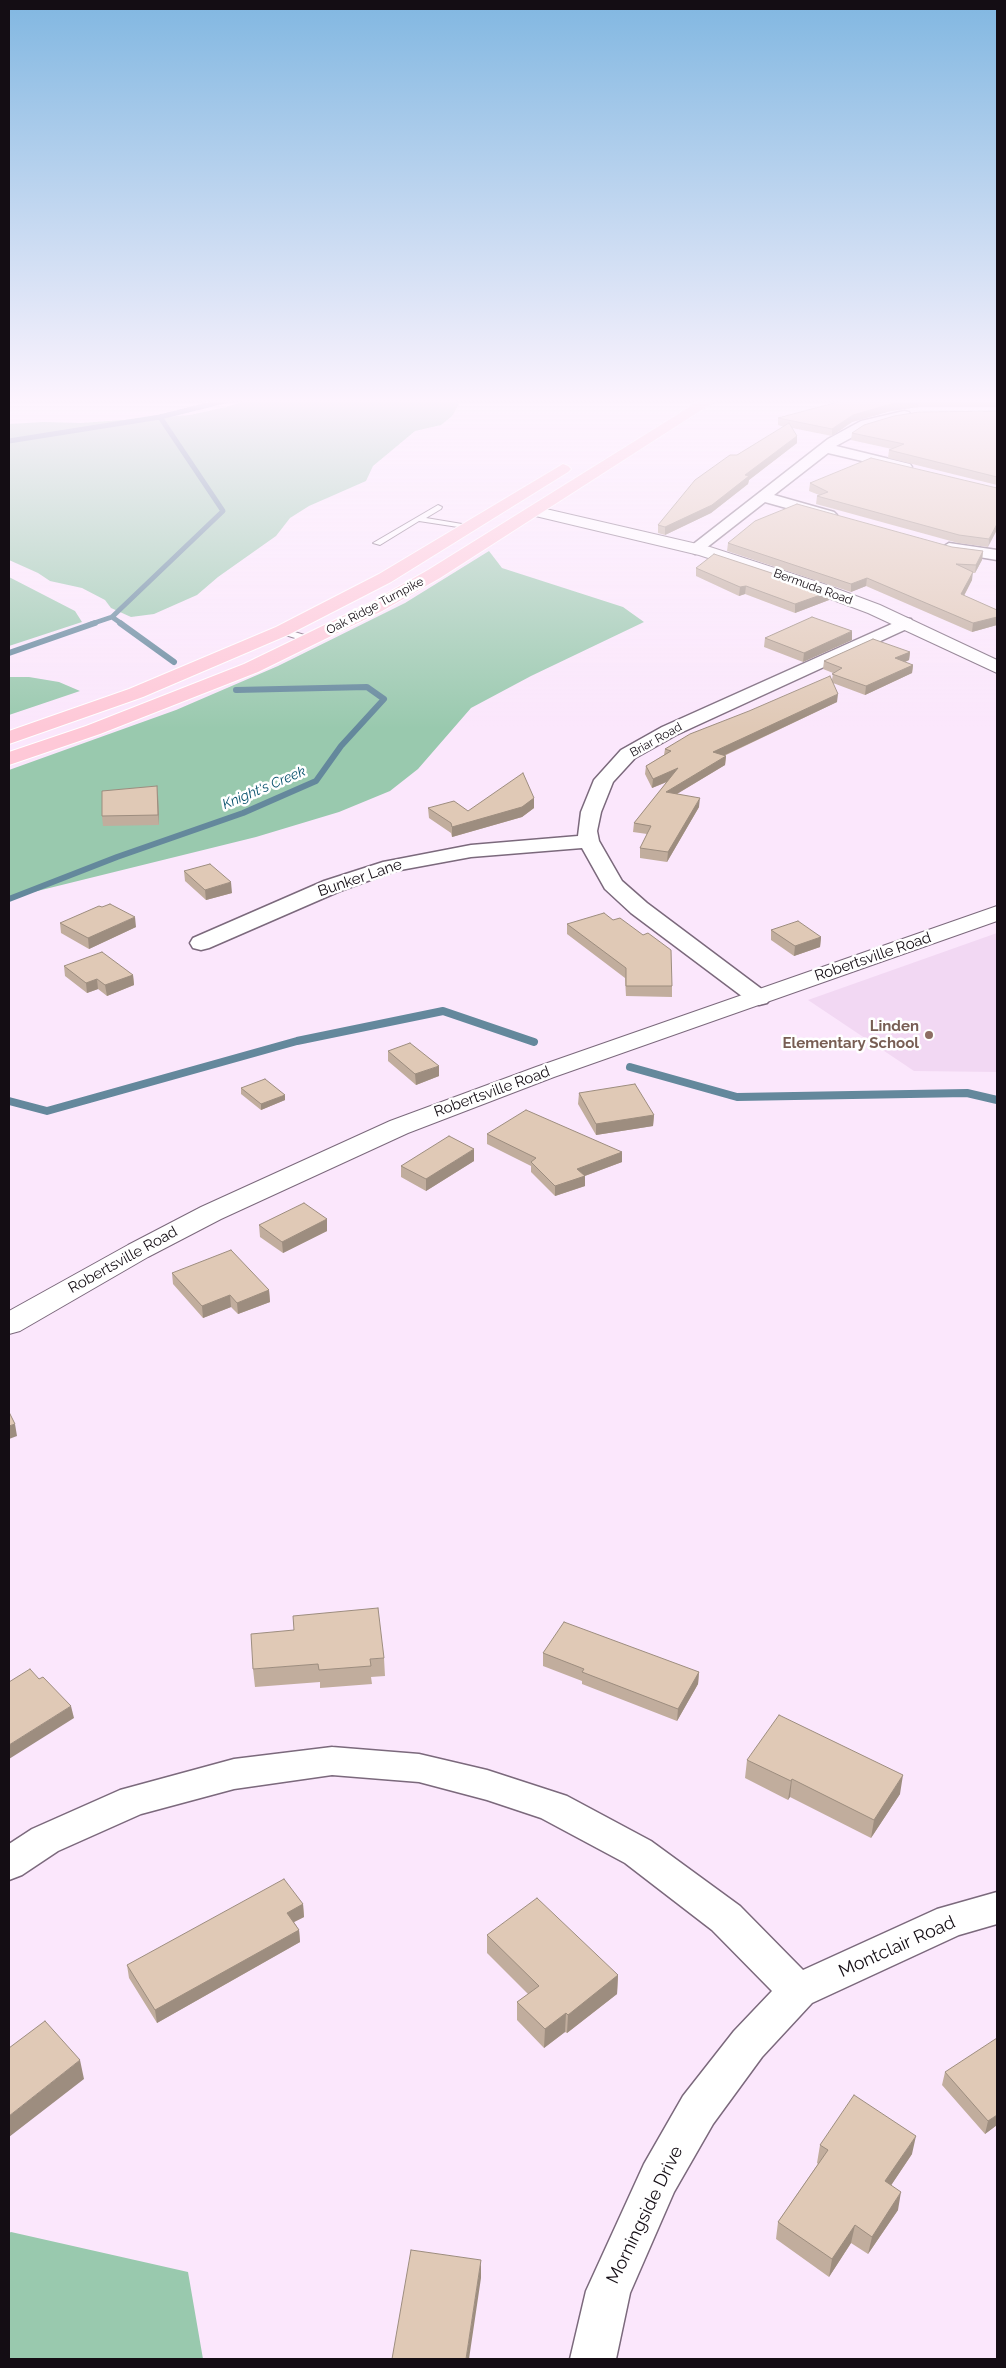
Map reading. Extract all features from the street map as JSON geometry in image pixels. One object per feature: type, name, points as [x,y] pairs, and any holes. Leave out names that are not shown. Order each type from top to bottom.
[{"type":"highway","name":"Oak Ridge Turnpike","points":[[9,738],[136,693],[282,631],[385,578],[499,509]]},
{"type":"highway","points":[[523,509],[533,511]]},
{"type":"highway","name":"Oak Ridge Turnpike","points":[[9,759],[181,696],[311,640],[434,574],[537,509]]},
{"type":"street","points":[[694,549],[746,509]]},
{"type":"street","points":[[807,509],[842,518]]},
{"type":"street","name":"Bermuda Road","points":[[533,511],[694,549],[818,588],[905,623],[997,667]]},
{"type":"street","points":[[930,544],[957,550],[997,555]]},
{"type":"street","name":"Briar Road","points":[[588,841],[587,831],[591,812],[604,780],[628,754],[669,731],[905,623]]},
{"type":"street","points":[[588,841],[613,884],[639,908],[759,998]]},
{"type":"street","name":"Bunker Lane","points":[[201,943],[332,886],[390,866],[471,851],[588,841]]},
{"type":"street","name":"Robertsville Road","points":[[9,1324],[154,1242],[337,1153],[440,1111],[997,914]]},
{"type":"street","points":[[9,1864],[45,1840],[133,1801],[234,1774],[332,1761],[419,1768],[487,1785],[554,1807],[638,1852],[726,1918],[798,1991]]},
{"type":"street","name":"Montclair Road","points":[[798,1991],[951,1921],[997,1908]]},
{"type":"street","name":"Morningside Drive","points":[[593,2359],[608,2291],[659,2178],[698,2110],[748,2044],[798,1991]]},
{"type":"lane","points":[[377,543],[436,509]]},
{"type":"lane","points":[[419,519],[468,527]]},
{"type":"lane","points":[[282,631],[311,640]]},
{"type":"shaded area","name":"Linden Elementary School","points":[[997,933],[997,1072],[914,1071],[808,1000]]},
{"type":"green space","points":[[9,509],[305,509],[290,518],[276,536],[218,577],[197,595],[154,614],[131,617],[111,608],[105,600],[82,588],[50,581],[38,573],[9,560]]},
{"type":"green space","points":[[489,551],[502,568],[623,607],[644,622],[531,676],[471,708],[418,769],[390,791],[339,812],[256,837],[9,898],[9,770],[176,710],[278,666],[405,603]]},
{"type":"green space","points":[[9,577],[75,611],[82,622],[9,646]]},
{"type":"green space","points":[[9,677],[29,677],[59,682],[80,691],[9,715]]},
{"type":"green space","points":[[9,2233],[188,2272],[203,2359],[9,2359]]},
{"type":"building","points":[[672,509],[705,509],[665,527],[658,525]]},
{"type":"building","points":[[786,509],[813,509],[952,547],[983,551],[976,565],[956,564],[973,572],[961,594],[997,610],[997,617],[973,623],[867,578],[851,584],[728,543],[755,521]]},
{"type":"building","points":[[863,509],[997,509],[997,524],[989,539],[959,535]]},
{"type":"building","points":[[714,554],[829,592],[795,604],[746,586],[740,587],[696,568]]},
{"type":"building","points":[[812,617],[852,631],[804,653],[765,638]]},
{"type":"building","points":[[873,639],[910,652],[895,658],[913,665],[866,686],[832,674],[842,668],[824,661]]},
{"type":"building","points":[[830,676],[838,694],[713,752],[726,756],[666,792],[700,798],[668,852],[640,848],[651,826],[634,823],[678,768],[653,779],[646,766],[671,751],[665,749],[690,734]]},
{"type":"building","points":[[523,773],[534,798],[522,807],[452,827],[451,823],[428,808],[454,801],[468,811]]},
{"type":"building","points":[[157,786],[158,815],[102,816],[102,791]]},
{"type":"building","points":[[210,864],[231,882],[205,890],[184,871]]},
{"type":"building","points":[[110,904],[135,917],[88,938],[60,923],[99,906],[102,907]]},
{"type":"building","points":[[604,913],[613,920],[620,918],[643,935],[648,933],[671,950],[672,986],[626,986],[626,968],[567,924]]},
{"type":"building","points":[[798,921],[821,937],[795,946],[771,930]]},
{"type":"building","points":[[102,952],[133,975],[105,985],[97,979],[86,983],[64,966]]},
{"type":"building","points":[[410,1043],[439,1066],[415,1074],[388,1051]]},
{"type":"building","points":[[265,1079],[285,1095],[261,1104],[241,1088]]},
{"type":"building","points":[[635,1084],[654,1115],[596,1124],[579,1093]]},
{"type":"building","points":[[526,1110],[622,1152],[577,1169],[585,1176],[555,1186],[531,1162],[536,1158],[487,1134]]},
{"type":"building","points":[[449,1136],[474,1149],[426,1179],[401,1166]]},
{"type":"building","points":[[304,1203],[327,1219],[282,1242],[259,1225]]},
{"type":"building","points":[[231,1250],[269,1290],[237,1303],[230,1295],[202,1306],[172,1273]]},
{"type":"building","points":[[9,1412],[15,1424],[9,1426]]},
{"type":"building","points":[[378,1608],[384,1658],[370,1659],[371,1666],[319,1670],[318,1664],[253,1669],[251,1634],[294,1630],[293,1616]]},
{"type":"building","points":[[564,1622],[699,1672],[678,1709],[582,1672],[584,1669],[543,1653]]},
{"type":"building","points":[[30,1669],[39,1679],[43,1677],[71,1706],[9,1745],[9,1682]]},
{"type":"building","points":[[779,1715],[903,1775],[874,1820],[792,1779],[791,1781],[747,1760]]},
{"type":"building","points":[[284,1879],[303,1904],[287,1913],[299,1930],[155,2010],[127,1965]]},
{"type":"building","points":[[537,1898],[618,1975],[568,2015],[566,2013],[545,2029],[517,2002],[539,1986],[487,1935]]},
{"type":"building","points":[[45,2021],[80,2060],[9,2116],[9,2048]]},
{"type":"building","points":[[997,2038],[997,2115],[988,2121],[945,2072]]},
{"type":"building","points":[[854,2095],[916,2136],[885,2181],[901,2192],[872,2237],[855,2225],[832,2259],[778,2222],[828,2150],[820,2145]]},
{"type":"building","points":[[411,2250],[481,2260],[466,2359],[392,2359]]},
{"type":"waterway","points":[[112,617],[223,511],[221,509]]},
{"type":"waterway","points":[[91,624],[112,617]]},
{"type":"waterway","name":"Knight's Creek","points":[[112,617],[122,624]]},
{"type":"waterway","points":[[9,653],[95,623]]},
{"type":"waterway","name":"Knight's Creek","points":[[120,623],[174,662]]},
{"type":"waterway","name":"Knight's Creek","points":[[9,899],[117,857],[243,813],[316,781],[341,746],[384,699],[367,687],[236,690]]},
{"type":"waterway","points":[[9,1101],[47,1111],[297,1041],[443,1011],[534,1042]]},
{"type":"waterway","points":[[630,1067],[737,1097],[967,1093],[997,1100]]},
{"type":"place","name":"Linden Elementary School","points":[[929,1035]]}]
